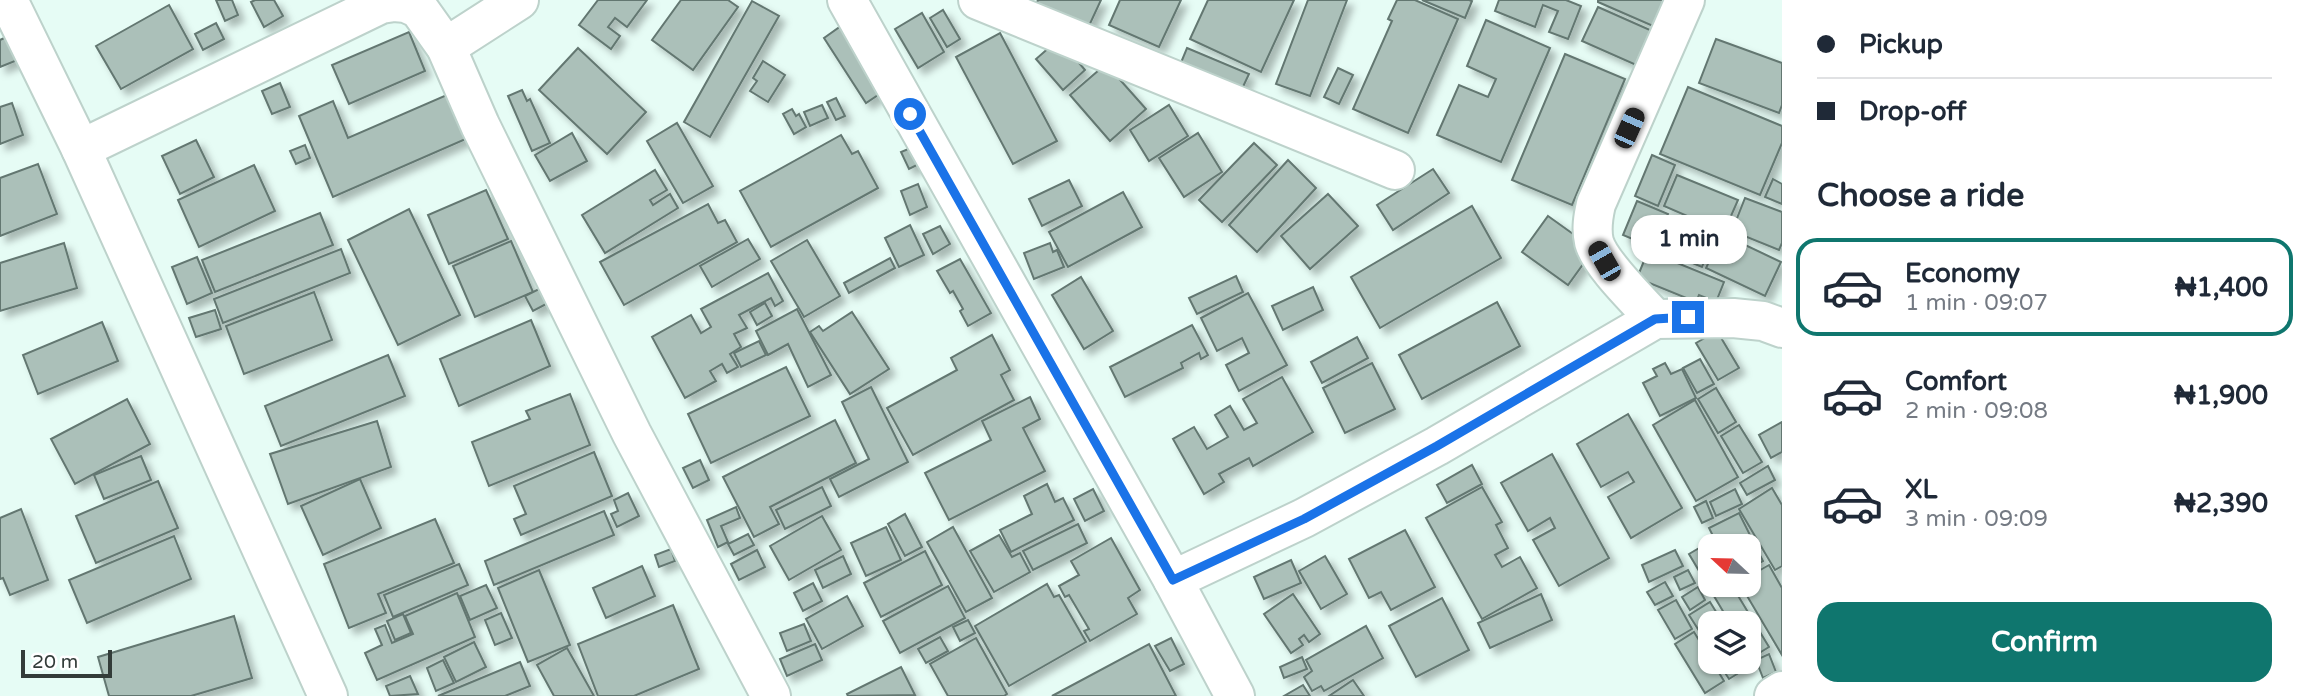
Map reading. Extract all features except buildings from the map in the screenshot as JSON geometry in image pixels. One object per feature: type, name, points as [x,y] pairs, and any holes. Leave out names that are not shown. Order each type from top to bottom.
[{"type":"street","points":[[8,0],[81,149],[328,696]]},
{"type":"street","points":[[446,47],[519,0]]},
{"type":"street","points":[[847,0],[1173,580],[1235,696]]},
{"type":"street","points":[[978,0],[1395,170]]},
{"type":"street","points":[[1655,319],[1604,261],[1595,244],[1592,224],[1596,204],[1685,0]]},
{"type":"street","points":[[81,149],[381,4],[406,3],[419,9],[446,47],[480,125],[632,434],[771,696]]},
{"type":"street","points":[[1173,580],[1304,519],[1437,446],[1655,319],[1733,318],[1763,321],[1782,328]]},
{"type":"street","points":[[1774,696],[1782,691]]},
{"type":"route","points":[[910,114],[1173,580],[1304,519],[1437,446],[1655,319],[1688,317]]}]
